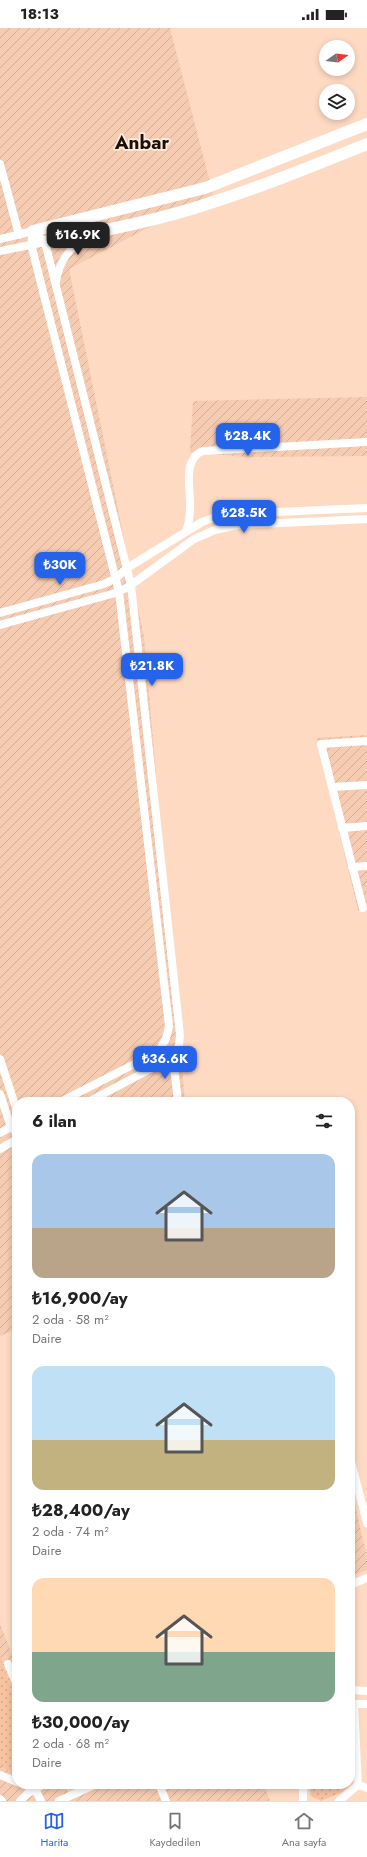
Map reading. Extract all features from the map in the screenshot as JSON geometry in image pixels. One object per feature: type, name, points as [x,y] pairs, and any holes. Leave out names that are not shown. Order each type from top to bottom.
[{"type":"highway","points":[[33,231],[205,188],[367,124]]},
{"type":"highway","points":[[45,242],[104,231],[209,204],[271,182],[367,144]]},
{"type":"street","points":[[0,164],[19,235]]},
{"type":"street","points":[[0,238],[33,231]]},
{"type":"street","points":[[33,231],[45,242],[131,585],[180,1035],[179,1045],[173,1057],[177,1097]]},
{"type":"street","points":[[33,231],[31,244],[119,592],[169,1026],[168,1036],[163,1046],[156,1053],[70,1097]]},
{"type":"street","points":[[56,285],[60,266],[68,251],[80,241],[104,231]]},
{"type":"street","points":[[0,251],[45,242]]},
{"type":"street","points":[[186,532],[190,512],[188,482],[191,464],[194,457],[202,451],[367,442]]},
{"type":"street","points":[[0,613],[104,584],[116,578],[127,568],[209,519],[233,514],[367,508]]},
{"type":"street","points":[[0,625],[119,592],[194,540],[224,527],[244,524],[367,519]]},
{"type":"street","points":[[363,908],[321,744],[367,741]]},
{"type":"street","points":[[332,787],[367,785]]},
{"type":"street","points":[[342,828],[367,826]]},
{"type":"street","points":[[352,867],[367,866]]},
{"type":"street","points":[[97,1097],[173,1057]]},
{"type":"street","points":[[0,1058],[13,1097]]},
{"type":"street","points":[[0,1094],[12,1121]]},
{"type":"street","points":[[0,1133],[12,1126]]},
{"type":"street","points":[[0,1149],[12,1142]]},
{"type":"street","points":[[355,1477],[367,1523]]},
{"type":"street","points":[[355,1583],[367,1578]]},
{"type":"street","points":[[8,1664],[12,1673]]},
{"type":"street","points":[[355,1690],[367,1691]]},
{"type":"street","points":[[355,1704],[367,1704]]},
{"type":"street","points":[[355,1744],[358,1785]]},
{"type":"street","points":[[0,1775],[12,1780]]},
{"type":"street","points":[[358,1785],[367,1788]]},
{"type":"street","points":[[20,1801],[35,1789],[41,1801]]},
{"type":"street","points":[[59,1801],[85,1789]]},
{"type":"street","points":[[161,1789],[166,1801]]},
{"type":"street","points":[[303,1789],[304,1801]]},
{"type":"street","points":[[339,1801],[353,1789]]},
{"type":"shaded area","points":[[0,28],[170,28],[213,194],[69,269],[144,637],[185,1097],[12,1097],[12,1331],[0,1336]]},
{"type":"shaded area","points":[[367,397],[367,456],[245,457],[190,452],[193,401]]},
{"type":"shaded area","points":[[367,735],[367,910],[358,910],[317,738]]},
{"type":"shaded area","points":[[355,1505],[367,1557],[367,1570],[355,1575]]},
{"type":"shaded area","points":[[0,1624],[12,1654],[12,1789],[66,1789],[70,1797],[92,1789],[266,1789],[270,1801],[0,1801]]},
{"type":"shaded area","points":[[0,1656],[12,1694],[12,1773],[0,1765]]},
{"type":"shaded area","points":[[310,1789],[345,1789],[342,1792],[321,1801],[311,1796]]},
{"type":"district","name":"Anbar","points":[[142,142]]}]
